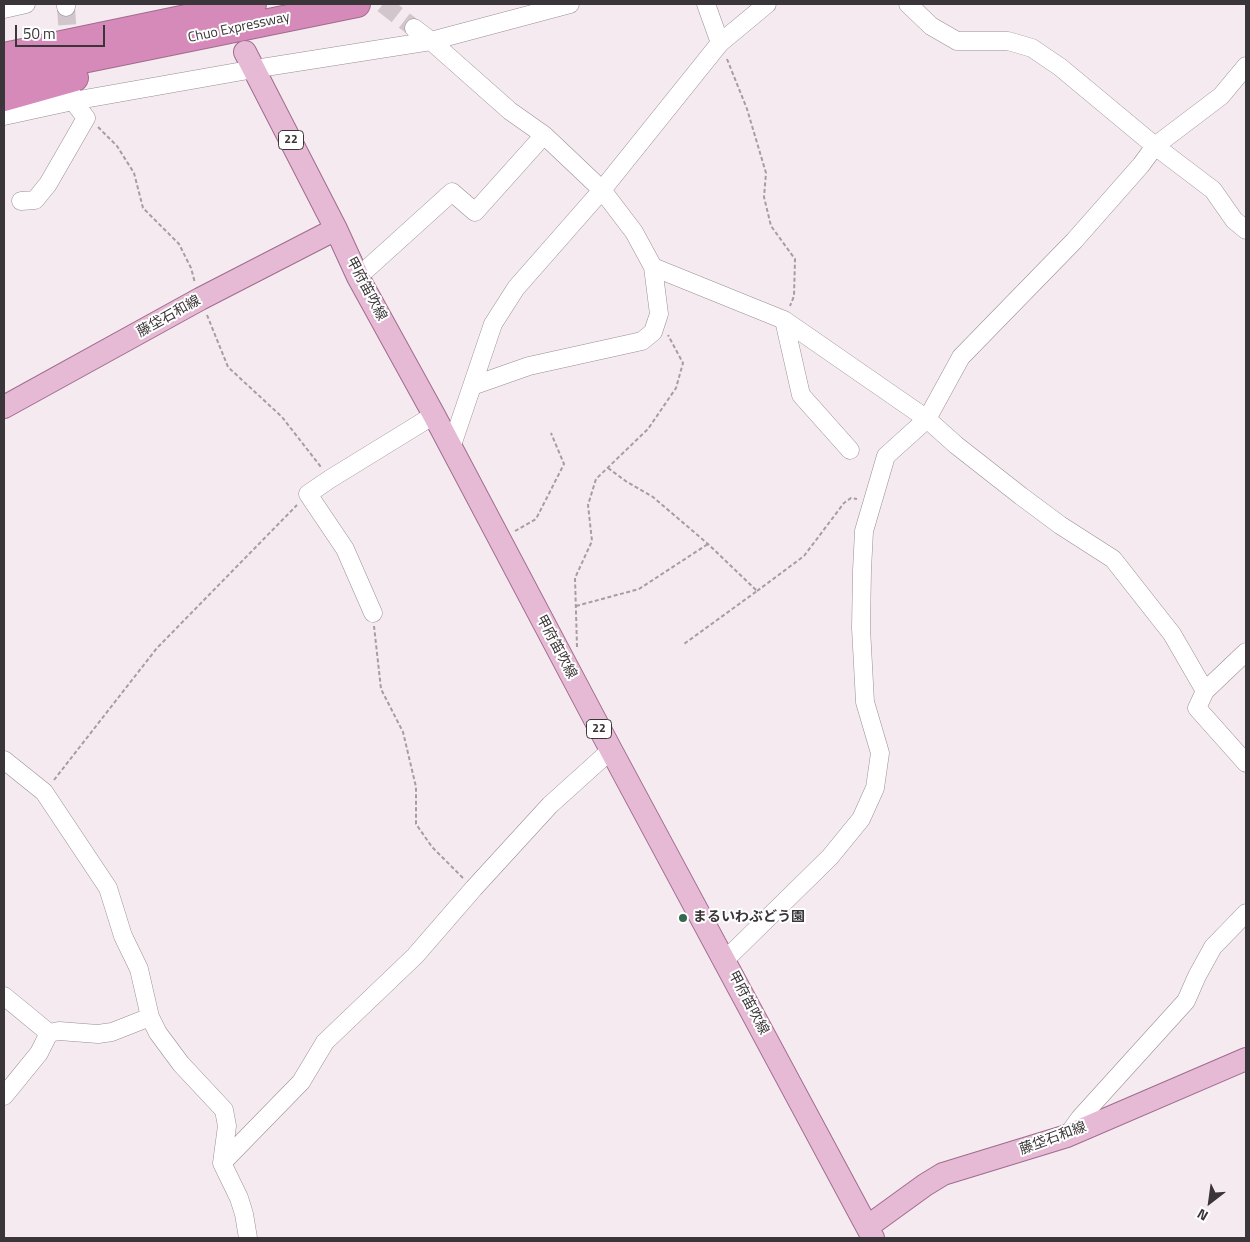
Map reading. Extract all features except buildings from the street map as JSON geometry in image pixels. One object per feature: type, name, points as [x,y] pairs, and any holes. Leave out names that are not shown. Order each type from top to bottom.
[{"type":"highway","name":"Chuo Expressway","points":[[4,55],[254,4]]},
{"type":"highway","name":"Chuo Expressway","points":[[4,76],[357,4]]},
{"type":"highway","points":[[4,98],[283,19]]},
{"type":"main road","name":"甲府笛吹線","points":[[250,60],[358,276],[870,1233]]},
{"type":"main road","name":"藤垈石和線","points":[[4,408],[200,299],[336,230]]},
{"type":"main road","name":"藤垈石和線","points":[[870,1233],[925,1185],[943,1174],[1067,1136],[1246,1059]]},
{"type":"street","points":[[4,9],[26,4]]},
{"type":"street","points":[[4,116],[73,98],[250,60],[431,41],[570,4]]},
{"type":"street","points":[[706,4],[720,43]]},
{"type":"street","points":[[451,448],[493,324],[511,295],[602,190],[720,43],[767,4]]},
{"type":"street","points":[[908,4],[931,26],[957,41],[1008,41],[1032,48],[1060,67],[1155,146],[1213,190],[1234,220],[1246,230]]},
{"type":"street","points":[[414,28],[510,111],[544,136],[602,190],[634,232],[653,268],[658,314],[654,332],[642,341],[529,366],[472,386]]},
{"type":"street","points":[[724,960],[830,857],[861,819],[875,788],[880,753],[865,702],[861,628],[864,531],[886,456],[927,419],[961,357],[1074,242],[1141,165],[1155,146],[1221,96],[1246,66]]},
{"type":"street","points":[[20,201],[35,200],[48,184],[86,118],[73,98]]},
{"type":"street","points":[[358,276],[452,192],[475,212],[544,136]]},
{"type":"street","points":[[653,268],[784,320],[927,419],[956,445],[1021,496],[1060,525],[1113,559],[1172,634],[1205,690]]},
{"type":"street","points":[[784,320],[801,396],[850,450]]},
{"type":"street","points":[[373,613],[345,549],[308,494],[434,415]]},
{"type":"street","points":[[1246,652],[1205,690],[1197,708],[1246,763]]},
{"type":"street","points":[[222,1164],[301,1082],[325,1042],[415,956],[550,805],[610,750]]},
{"type":"street","points":[[4,760],[44,792],[108,888],[124,936],[139,969],[150,1017],[158,1033],[181,1064],[224,1110],[226,1126],[222,1164],[239,1198],[248,1238]]},
{"type":"street","points":[[1067,1136],[1080,1118],[1186,1001],[1213,947],[1246,913]]},
{"type":"street","points":[[4,996],[50,1033]]},
{"type":"street","points":[[4,1096],[39,1053],[50,1033],[58,1031],[98,1034],[112,1032],[150,1017]]},
{"type":"path","points":[[720,43],[748,109],[766,173],[764,198],[771,226],[795,259],[794,296],[784,320]]},
{"type":"path","points":[[570,673],[578,644],[575,578],[592,541],[588,505],[596,479],[648,430],[676,388],[683,363],[658,314]]},
{"type":"path","points":[[500,540],[536,519],[564,464],[551,433]]},
{"type":"path","points":[[608,468],[653,497],[708,544],[757,591]]},
{"type":"path","points":[[44,792],[157,648],[308,494]]},
{"type":"path","points":[[684,644],[804,556],[844,503],[851,498],[872,502]]},
{"type":"path","points":[[576,606],[639,590],[708,544]]},
{"type":"path","points":[[373,613],[380,689],[404,732],[416,787],[416,824],[432,847],[474,888]]},
{"type":"tunnel","points":[[383,4],[414,28]]},
{"type":"tunnel","points":[[66,7],[69,52]]},
{"type":"place","name":"まるいわぶどう園","points":[[683,918]]}]
